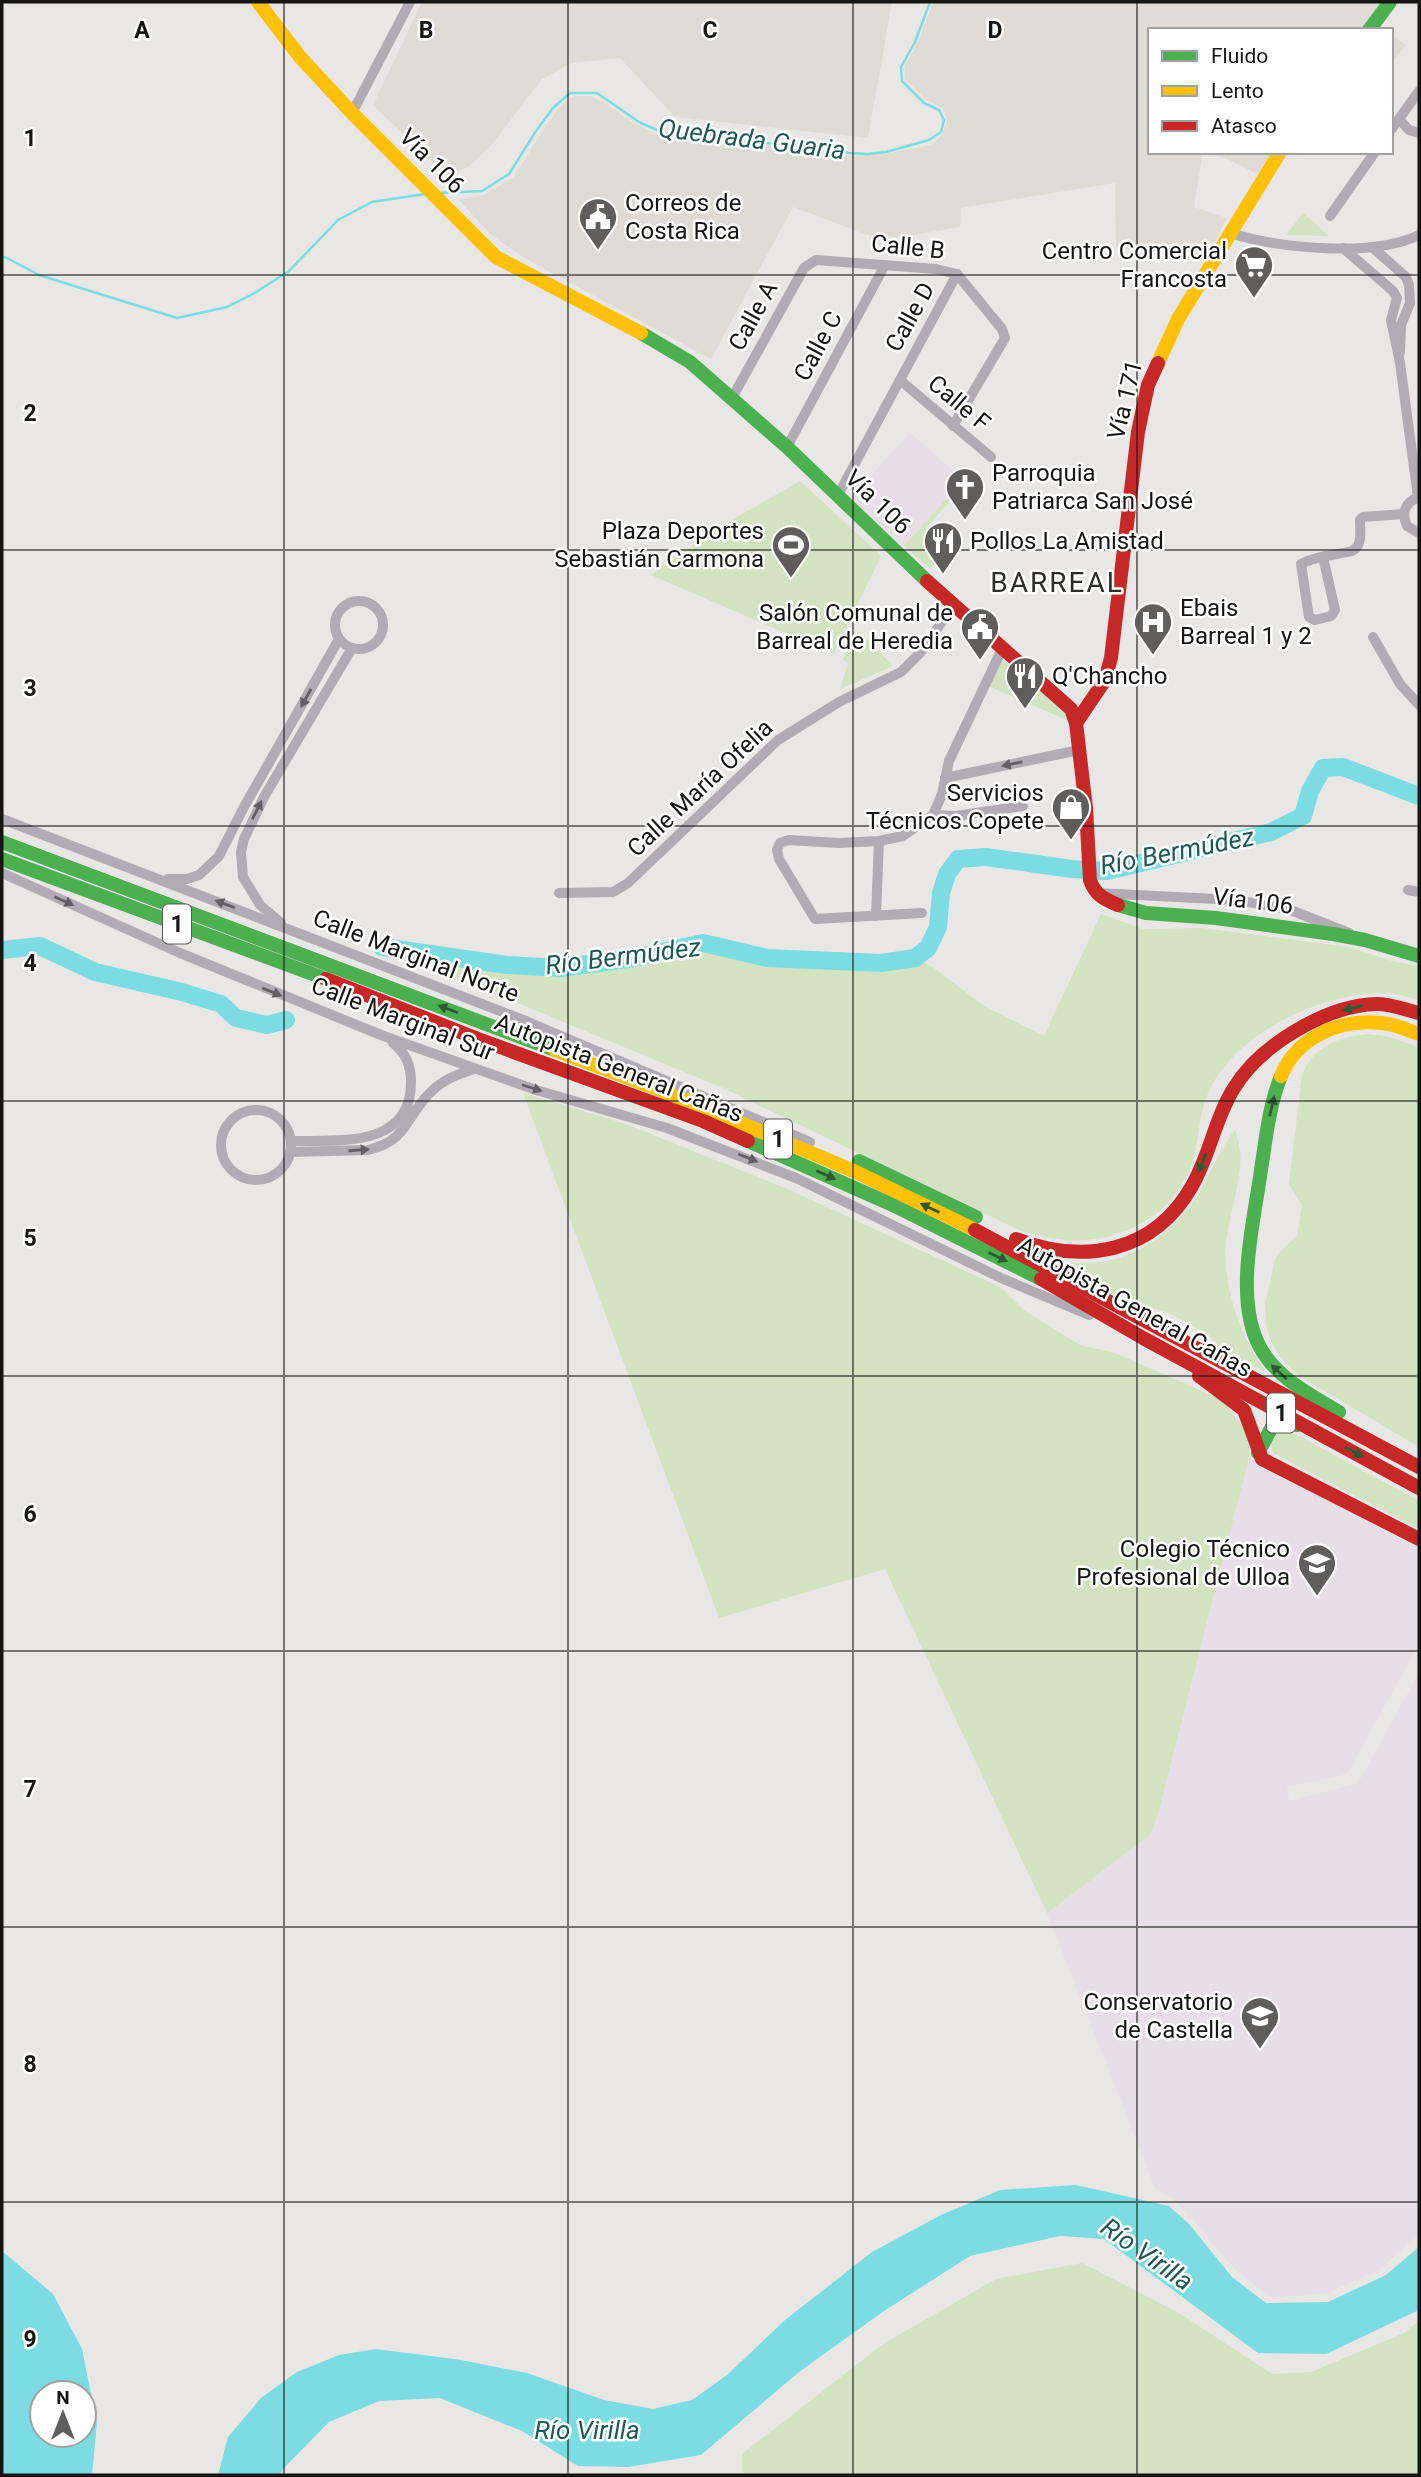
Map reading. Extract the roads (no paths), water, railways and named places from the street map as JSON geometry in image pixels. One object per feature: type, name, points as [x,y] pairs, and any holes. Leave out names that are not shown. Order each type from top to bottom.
[{"type":"main road","name":"Vía 106","points":[[258,2],[300,57],[352,113],[496,257],[690,362],[787,447],[953,606],[1071,709],[1076,723]]},
{"type":"main road","points":[[1370,28],[1390,2]]},
{"type":"main road","name":"Vía 171","points":[[1076,723],[1105,680],[1111,658],[1138,432],[1148,385],[1178,318],[1278,154]]},
{"type":"main road","points":[[1076,723],[1090,880],[1095,893]]},
{"type":"main road","name":"Autopista General Cañas","points":[[2,842],[696,1104],[856,1172],[998,1241],[1419,1467]]},
{"type":"main road","name":"Autopista General Cañas","points":[[2,859],[703,1121],[893,1205],[1032,1274],[1143,1338],[1419,1488]]},
{"type":"main road","name":"Vía 106","points":[[1095,893],[1116,905],[1146,913],[1216,918],[1365,940],[1419,956]]},
{"type":"main road","points":[[696,1104],[810,1142],[890,1174],[1038,1248],[1073,1254],[1108,1251],[1150,1232],[1184,1199],[1202,1166],[1234,1088],[1263,1055],[1310,1025],[1346,1009],[1378,1004],[1419,1013]]},
{"type":"main road","points":[[1419,1034],[1384,1023],[1355,1022],[1332,1028],[1306,1042],[1287,1063],[1276,1090],[1267,1128],[1252,1229],[1248,1287],[1254,1329],[1260,1347],[1271,1364],[1302,1390],[1419,1461]]},
{"type":"main road","points":[[1143,1338],[1236,1402],[1248,1418],[1258,1453],[1269,1463],[1419,1539]]},
{"type":"main road","points":[[1258,1453],[1270,1428],[1277,1422],[1287,1421],[1326,1437]]},
{"type":"street","points":[[352,113],[410,2]]},
{"type":"street","points":[[1393,127],[1419,91]]},
{"type":"street","points":[[1399,118],[1409,130],[1419,133]]},
{"type":"street","points":[[1330,216],[1374,154]]},
{"type":"street","points":[[1230,233],[1253,240],[1289,245],[1343,248],[1404,242],[1419,235]]},
{"type":"street","points":[[1373,247],[1406,277],[1409,285],[1410,303],[1401,325],[1400,363]]},
{"type":"street","points":[[1343,248],[1393,291],[1397,298],[1391,320],[1400,363],[1419,497],[1408,503],[1404,513],[1407,526],[1419,533]]},
{"type":"street","name":"Calle A","points":[[732,398],[804,268],[817,260]]},
{"type":"street","name":"Calle B","points":[[817,260],[936,269],[957,274],[1002,329],[1004,338],[953,426]]},
{"type":"street","name":"Calle C","points":[[787,447],[885,265]]},
{"type":"street","name":"Calle D","points":[[838,495],[957,274]]},
{"type":"street","name":"Calle F","points":[[900,380],[991,457]]},
{"type":"street","points":[[1323,557],[1335,610],[1331,617],[1315,620],[1309,617],[1300,568],[1304,562],[1323,557],[1356,550],[1359,546],[1360,520],[1363,517],[1404,513]]},
{"type":"street","points":[[358,601],[372,605],[381,617],[382,631],[373,643],[352,648],[339,639],[336,617],[344,606],[358,601]]},
{"type":"street","name":"Calle María Ofelia","points":[[559,893],[612,892],[628,883],[778,740],[839,702],[901,672],[921,652],[953,606]]},
{"type":"street","points":[[1373,637],[1401,684],[1419,705]]},
{"type":"street","points":[[159,878],[179,879],[199,875],[219,856],[339,639]]},
{"type":"street","points":[[290,929],[260,905],[248,890],[241,865],[244,839],[264,797],[352,648]]},
{"type":"street","points":[[933,815],[949,761],[1002,649]]},
{"type":"street","points":[[945,778],[1079,750]]},
{"type":"street","points":[[922,913],[815,919],[779,859],[777,850],[780,843],[878,841],[902,836],[933,815],[956,816],[1023,806]]},
{"type":"street","name":"Calle Marginal Norte","points":[[2,819],[526,1021],[810,1142]]},
{"type":"street","points":[[876,916],[878,841]]},
{"type":"street","name":"Calle Marginal Sur","points":[[2,873],[180,953],[381,1035],[474,1069],[667,1128],[784,1173],[1001,1278],[1143,1338]]},
{"type":"street","points":[[1408,890],[1419,892]]},
{"type":"street","points":[[1095,893],[1236,900],[1266,905],[1319,919],[1365,940]]},
{"type":"street","points":[[291,1147],[377,1136],[393,1125],[403,1113],[410,1098],[409,1062],[400,1049],[381,1035]]},
{"type":"street","points":[[291,1147],[368,1150],[379,1147],[402,1133],[428,1095],[442,1082],[474,1069]]},
{"type":"street","points":[[252,1111],[274,1115],[288,1131],[291,1147],[287,1162],[271,1177],[249,1179],[230,1169],[225,1160],[222,1138],[233,1120],[252,1111]]},
{"type":"water","name":"Río Virilla","points":[[1076,2185],[1169,2206],[1189,2224],[1232,2277],[1266,2303],[1328,2302],[1386,2275],[1419,2247],[1419,2310],[1326,2354],[1258,2353],[1104,2239],[1060,2236],[970,2256],[884,2311],[799,2372],[701,2455],[628,2467],[578,2466],[522,2431],[440,2398],[379,2401],[329,2422],[280,2475],[218,2475],[228,2437],[261,2398],[297,2372],[339,2355],[376,2349],[461,2360],[527,2373],[604,2400],[653,2409],[692,2400],[727,2375],[785,2320],[872,2252],[941,2215],[1000,2190]]},
{"type":"water","points":[[2,2251],[53,2294],[82,2349],[88,2379],[28,2379],[28,2449],[94,2449],[92,2475],[4,2475]]},
{"type":"waterway","name":"Quebrada Guaria","points":[[438,193],[482,191],[509,174],[553,108],[570,93],[597,93],[639,122],[666,134],[743,134],[765,143],[823,146],[848,153],[868,154],[929,140],[941,132],[944,120],[939,110],[924,103],[902,81],[901,67],[915,42],[930,2]]},
{"type":"waterway","name":"Quebrada Guaria","points":[[2,257],[39,275],[177,318],[227,307],[253,294],[289,271],[338,220],[372,202],[425,194]]},
{"type":"waterway","name":"Río Bermúdez","points":[[382,947],[507,965],[560,968],[634,958],[703,943],[767,958],[881,963],[915,958],[928,948],[938,927],[941,893],[947,874],[958,859],[986,857],[1107,871],[1271,832],[1303,816],[1310,791],[1323,768],[1343,767],[1419,796]]},
{"type":"waterway","name":"Río Bermúdez","points":[[2,950],[40,946],[95,972],[221,1004],[236,1018],[267,1025],[286,1020]]},
{"type":"place","name":"Correos de Costa Rica","points":[[598,251]]},
{"type":"place","name":"Centro Comercial Francosta","points":[[1254,299]]},
{"type":"place","name":"Parroquia Patriarca San José","points":[[965,521]]},
{"type":"place","name":"Pollos La Amistad","points":[[943,575]]},
{"type":"place","name":"Plaza Deportes Sebastián Carmona","points":[[791,579]]},
{"type":"place","name":"Ebais Barreal 1 y 2","points":[[1153,656]]},
{"type":"place","name":"Salón Comunal de Barreal de Heredia","points":[[980,661]]},
{"type":"place","name":"Q'Chancho","points":[[1025,710]]},
{"type":"place","name":"Servicios Técnicos Copete","points":[[1071,841]]},
{"type":"place","name":"Colegio Técnico Profesional de Ulloa","points":[[1317,1597]]},
{"type":"place","name":"Conservatorio de Castella","points":[[1260,2050]]},
{"type":"district","name":"BARREAL","points":[[1057,582]]}]
